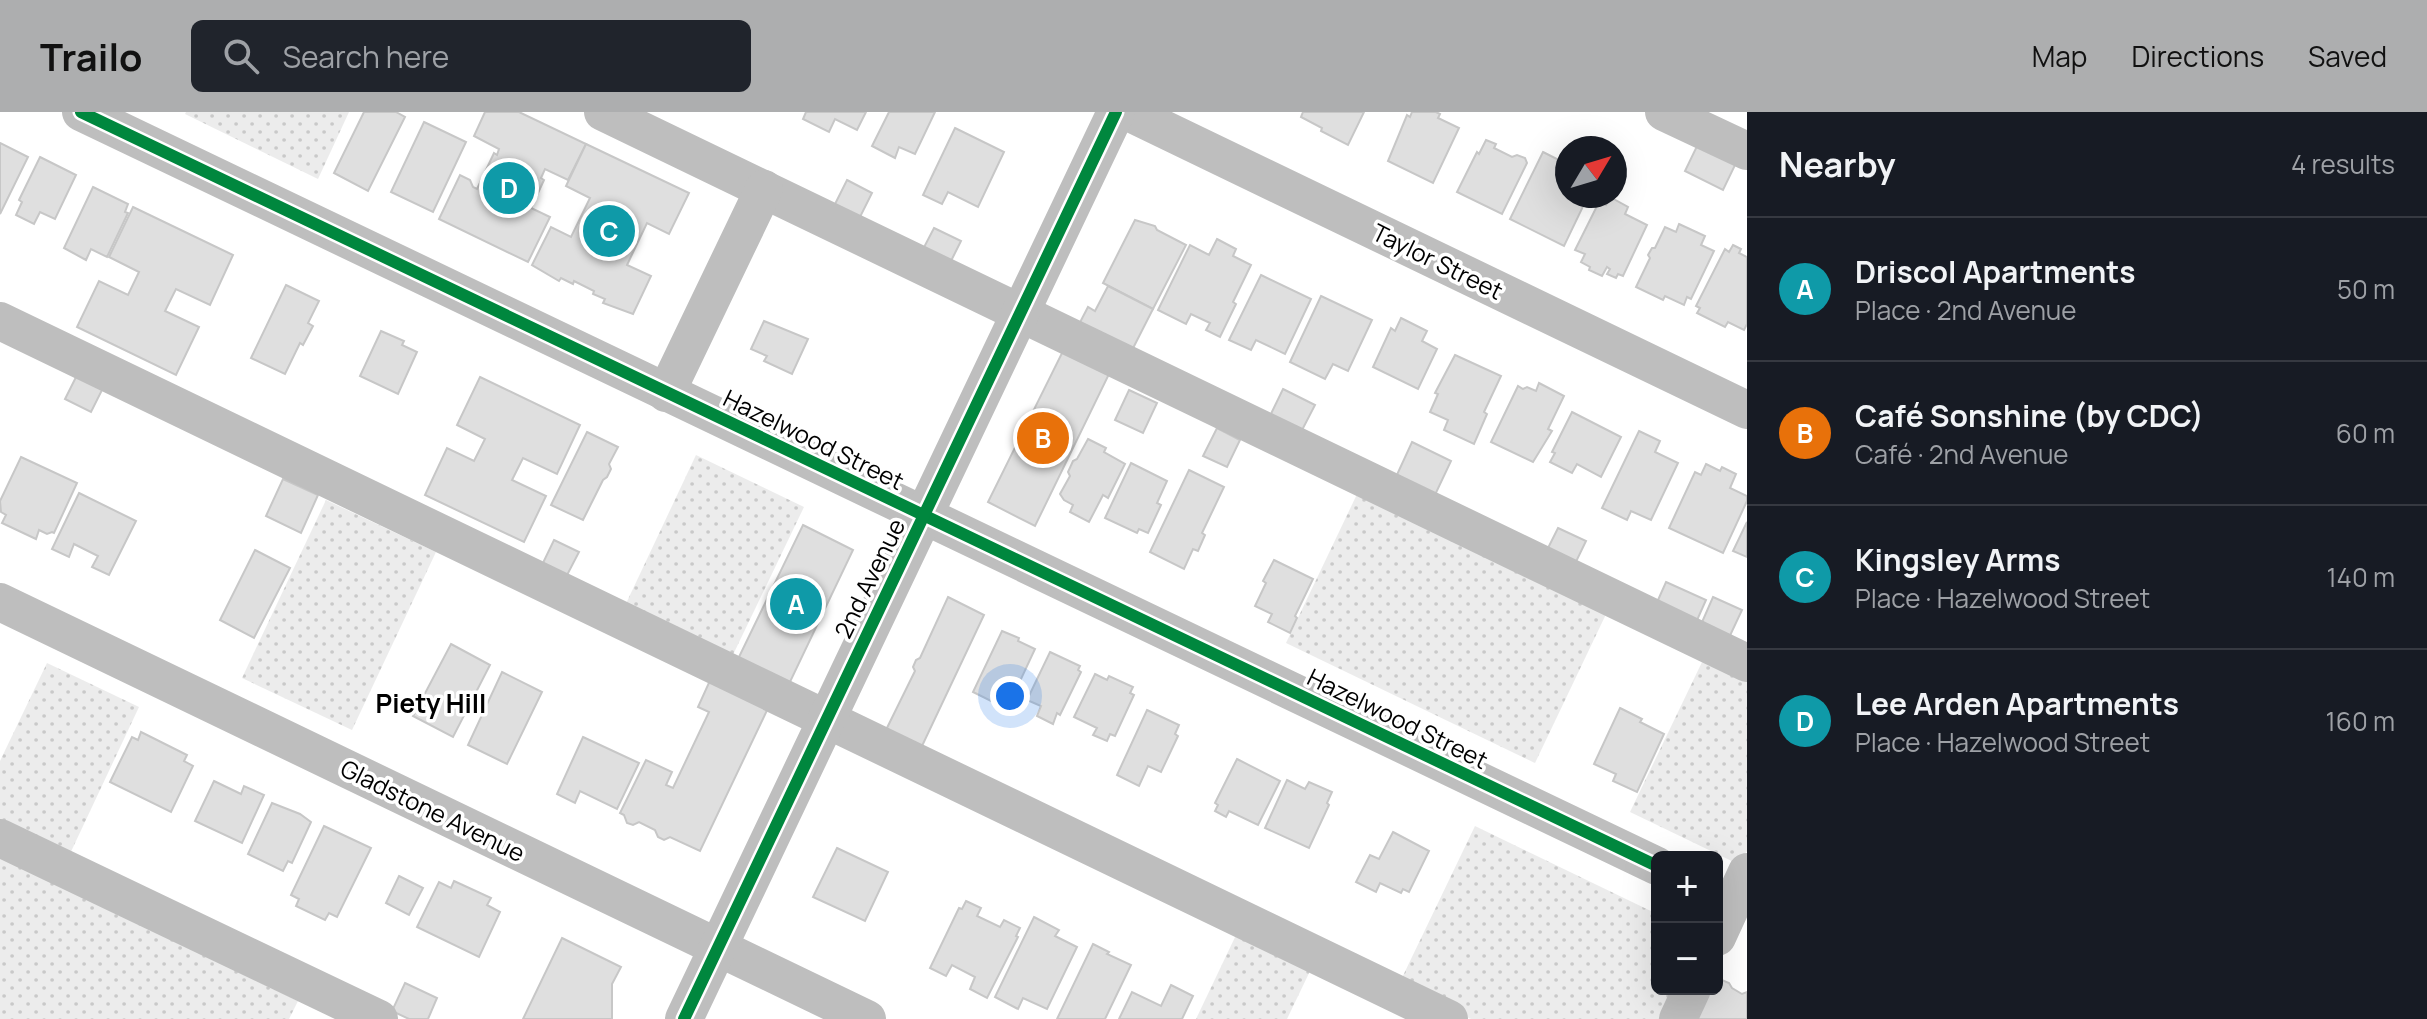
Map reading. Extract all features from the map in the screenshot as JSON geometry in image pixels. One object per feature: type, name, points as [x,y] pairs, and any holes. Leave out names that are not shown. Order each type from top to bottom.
[{"type":"street","name":"Hazelwood Street","points":[[81,112],[1651,863]]},
{"type":"street","points":[[603,112],[1747,663]]},
{"type":"street","name":"2nd Avenue","points":[[684,1019],[1116,112]]},
{"type":"street","name":"Taylor Street","points":[[1128,112],[1747,410]]},
{"type":"street","points":[[1664,112],[1747,151]]},
{"type":"street","points":[[666,393],[764,189]]},
{"type":"street","points":[[0,321],[1449,1019]]},
{"type":"street","name":"Gladstone Avenue","points":[[0,602],[867,1019]]},
{"type":"street","points":[[0,838],[379,1019]]},
{"type":"street","points":[[1723,924],[1736,895]]},
{"type":"street","points":[[1678,1019],[1689,995]]},
{"type":"shaded area","points":[[186,112],[349,112],[318,179]]},
{"type":"shaded area","points":[[696,455],[804,507],[730,661],[623,610]]},
{"type":"shaded area","points":[[1359,490],[1608,610],[1535,763],[1286,643]]},
{"type":"shaded area","points":[[326,500],[436,552],[352,730],[242,678]]},
{"type":"shaded area","points":[[1703,660],[1747,681],[1747,850],[1740,865],[1723,857],[1723,851],[1711,851],[1630,812]]},
{"type":"shaded area","points":[[47,663],[139,707],[68,858],[0,826],[0,761]]},
{"type":"shaded area","points":[[1475,826],[1651,911],[1651,995],[1677,995],[1666,1019],[1471,1019],[1399,984]]},
{"type":"shaded area","points":[[0,857],[298,1001],[289,1019],[0,1019]]},
{"type":"shaded area","points":[[1237,933],[1311,969],[1287,1019],[1196,1019]]},
{"type":"building","points":[[364,112],[396,112],[405,117],[368,191],[334,173]]},
{"type":"building","points":[[485,112],[519,112],[586,144],[568,180],[545,169],[541,178],[544,180],[531,208],[550,217],[528,262],[439,219],[460,175],[470,180],[477,189],[494,153],[497,155],[499,149],[474,136]]},
{"type":"building","points":[[806,112],[866,112],[857,130],[835,119],[829,132],[803,119]]},
{"type":"building","points":[[889,112],[935,112],[915,154],[899,147],[895,158],[872,146]]},
{"type":"building","points":[[1303,112],[1364,112],[1348,145],[1301,117]]},
{"type":"building","points":[[1412,112],[1436,112],[1440,114],[1438,118],[1459,128],[1433,183],[1388,161],[1407,115],[1410,117]]},
{"type":"building","points":[[424,122],[466,142],[433,212],[391,192]]},
{"type":"building","points":[[955,128],[1004,152],[978,207],[948,192],[942,204],[923,195]]},
{"type":"building","points":[[1486,140],[1512,157],[1525,158],[1527,163],[1502,214],[1457,192]]},
{"type":"building","points":[[0,143],[28,157],[0,214]]},
{"type":"building","points":[[586,144],[689,193],[669,234],[647,223],[627,265],[651,276],[633,314],[603,303],[605,299],[574,281],[573,284],[561,278],[559,281],[532,265],[551,227],[571,237],[590,198],[566,186]]},
{"type":"building","points":[[1698,144],[1736,163],[1723,190],[1685,171]]},
{"type":"building","points":[[1543,152],[1555,158],[1555,208],[1582,208],[1564,246],[1510,219]]},
{"type":"building","points":[[40,157],[76,175],[55,219],[40,212],[34,224],[16,215],[22,202],[19,200]]},
{"type":"building","points":[[847,180],[872,193],[857,223],[832,210]]},
{"type":"building","points":[[93,187],[128,204],[125,212],[128,213],[107,257],[91,249],[86,260],[64,248]]},
{"type":"building","points":[[1627,206],[1628,207],[1625,214],[1647,225],[1623,276],[1618,274],[1616,278],[1607,274],[1610,269],[1607,267],[1602,276],[1589,270],[1590,267],[1581,262],[1585,254],[1575,250],[1596,208]]},
{"type":"building","points":[[133,207],[233,255],[210,305],[176,289],[165,311],[199,327],[176,375],[77,327],[99,281],[128,295],[139,272],[109,257]]},
{"type":"building","points":[[1135,220],[1155,226],[1186,245],[1153,309],[1103,283]]},
{"type":"building","points":[[1679,224],[1705,236],[1701,245],[1714,251],[1691,299],[1687,297],[1684,305],[1665,296],[1663,300],[1636,287],[1650,258],[1648,255],[1665,227],[1676,232]]},
{"type":"building","points":[[934,228],[961,241],[948,267],[921,253]]},
{"type":"building","points":[[1217,239],[1236,249],[1233,256],[1251,265],[1220,337],[1206,330],[1210,323],[1191,314],[1186,324],[1158,310],[1190,245],[1209,255]]},
{"type":"building","points":[[1733,245],[1747,257],[1747,324],[1744,330],[1728,322],[1725,327],[1697,313],[1700,308],[1696,306],[1725,249],[1729,252]]},
{"type":"building","points":[[1261,275],[1311,299],[1285,354],[1256,340],[1251,350],[1229,340]]},
{"type":"building","points":[[286,285],[319,301],[308,323],[313,326],[303,345],[300,343],[285,374],[251,358]]},
{"type":"building","points":[[1108,286],[1153,309],[1128,358],[1077,328],[1088,307],[1095,311]]},
{"type":"building","points":[[1321,296],[1372,320],[1348,371],[1333,364],[1325,379],[1290,362]]},
{"type":"building","points":[[1401,318],[1427,331],[1422,341],[1437,349],[1418,389],[1373,367],[1391,328],[1395,331]]},
{"type":"building","points":[[764,321],[808,339],[792,374],[764,361],[767,356],[751,349]]},
{"type":"building","points":[[381,331],[404,341],[402,345],[417,352],[398,394],[360,376]]},
{"type":"building","points":[[1064,349],[1110,372],[1035,526],[988,502]]},
{"type":"building","points":[[1455,355],[1501,376],[1484,412],[1487,414],[1474,444],[1444,430],[1448,420],[1430,412],[1438,394],[1435,393]]},
{"type":"building","points":[[77,375],[103,388],[91,412],[65,399]]},
{"type":"building","points":[[480,377],[580,425],[557,474],[523,458],[512,480],[546,496],[524,542],[425,495],[447,448],[474,461],[485,439],[457,425]]},
{"type":"building","points":[[1539,383],[1564,396],[1548,429],[1552,431],[1533,462],[1491,442],[1518,386],[1536,391]]},
{"type":"building","points":[[1283,389],[1315,405],[1299,436],[1268,420]]},
{"type":"building","points":[[1129,390],[1157,403],[1143,433],[1115,420]]},
{"type":"building","points":[[1572,412],[1621,437],[1601,477],[1577,464],[1572,473],[1550,462]]},
{"type":"building","points":[[1217,428],[1240,440],[1227,467],[1203,456]]},
{"type":"building","points":[[1639,431],[1660,441],[1655,452],[1678,463],[1651,520],[1631,511],[1627,520],[1602,508]]},
{"type":"building","points":[[587,432],[618,447],[609,464],[611,469],[583,520],[551,505]]},
{"type":"building","points":[[1088,439],[1106,448],[1104,452],[1125,464],[1108,498],[1103,495],[1089,522],[1070,512],[1073,505],[1060,494],[1070,476],[1068,472],[1073,461]]},
{"type":"building","points":[[1412,442],[1451,461],[1434,497],[1395,479]]},
{"type":"building","points":[[21,457],[77,483],[54,533],[39,530],[36,539],[2,523],[6,515],[1,512],[0,501]]},
{"type":"building","points":[[1131,463],[1167,481],[1157,503],[1161,505],[1148,533],[1139,529],[1137,533],[1105,518]]},
{"type":"building","points":[[1706,464],[1736,474],[1730,488],[1747,496],[1723,553],[1669,528],[1695,472],[1701,475]]},
{"type":"building","points":[[1189,470],[1224,487],[1202,533],[1205,535],[1198,551],[1193,549],[1184,569],[1150,552]]},
{"type":"building","points":[[283,479],[318,495],[301,533],[266,516]]},
{"type":"building","points":[[79,493],[136,521],[109,575],[92,567],[98,556],[74,544],[69,557],[52,549]]},
{"type":"building","points":[[1747,522],[1747,557],[1733,551]]},
{"type":"building","points":[[803,525],[853,550],[789,684],[738,659]]},
{"type":"building","points":[[1558,528],[1586,541],[1573,568],[1545,554]]},
{"type":"building","points":[[554,540],[579,552],[565,579],[541,567]]},
{"type":"building","points":[[255,550],[290,568],[254,638],[220,620]]},
{"type":"building","points":[[1274,560],[1313,579],[1290,633],[1268,622],[1272,614],[1255,606]]},
{"type":"building","points":[[1666,582],[1706,600],[1694,627],[1654,609]]},
{"type":"building","points":[[948,597],[984,615],[922,746],[884,734]]},
{"type":"building","points":[[1713,597],[1742,610],[1727,642],[1699,629]]},
{"type":"building","points":[[1002,631],[1035,649],[1007,709],[973,692]]},
{"type":"building","points":[[451,644],[490,665],[453,737],[413,716]]},
{"type":"building","points":[[1050,652],[1080,666],[1078,670],[1081,672],[1053,724],[1037,716],[1041,706],[1027,700]]},
{"type":"building","points":[[502,672],[542,692],[507,764],[468,745]]},
{"type":"building","points":[[1095,674],[1107,680],[1109,676],[1133,687],[1130,693],[1134,695],[1115,736],[1110,734],[1107,741],[1093,735],[1097,728],[1074,717]]},
{"type":"building","points":[[712,676],[770,704],[700,851],[670,837],[664,840],[658,837],[655,830],[639,822],[633,825],[627,823],[620,813],[646,760],[672,772],[666,785],[673,788],[709,712],[698,707]]},
{"type":"building","points":[[1620,708],[1664,734],[1637,792],[1613,781],[1616,774],[1594,764]]},
{"type":"building","points":[[1147,710],[1179,725],[1175,734],[1178,736],[1161,772],[1148,766],[1139,786],[1117,775]]},
{"type":"building","points":[[141,732],[187,755],[184,761],[193,766],[171,812],[110,782],[132,737],[138,740]]},
{"type":"building","points":[[583,737],[639,763],[617,809],[580,791],[575,803],[557,794]]},
{"type":"building","points":[[1237,759],[1280,781],[1258,825],[1229,811],[1226,817],[1215,811],[1218,805],[1215,803]]},
{"type":"building","points":[[1287,780],[1305,789],[1309,782],[1332,792],[1309,848],[1265,828]]},
{"type":"building","points":[[214,781],[241,794],[244,786],[264,795],[242,843],[195,821]]},
{"type":"building","points":[[272,803],[311,822],[292,863],[288,861],[283,871],[248,854]]},
{"type":"building","points":[[324,826],[371,848],[337,917],[329,913],[325,920],[296,906],[299,899],[291,895]]},
{"type":"building","points":[[1393,832],[1429,851],[1409,892],[1403,889],[1401,893],[1380,883],[1376,892],[1356,882],[1370,855],[1379,859]]},
{"type":"building","points":[[837,848],[888,872],[865,921],[813,897]]},
{"type":"building","points":[[399,876],[423,888],[409,915],[386,903]]},
{"type":"building","points":[[454,881],[491,898],[487,905],[500,912],[479,957],[417,927],[439,882],[451,888]]},
{"type":"building","points":[[966,901],[981,908],[977,916],[1000,927],[1004,920],[1020,928],[987,998],[970,989],[975,977],[952,965],[946,976],[930,968],[959,908],[962,909]]},
{"type":"building","points":[[1034,917],[1059,930],[1055,936],[1077,947],[1047,1009],[1023,998],[1018,1009],[995,997]]},
{"type":"building","points":[[562,938],[621,967],[612,984],[612,1019],[523,1019]]},
{"type":"building","points":[[1093,944],[1131,965],[1105,1019],[1057,1019]]},
{"type":"building","points":[[1723,980],[1742,994],[1747,992],[1747,1019],[1691,1019],[1702,995],[1723,995]]},
{"type":"building","points":[[405,983],[437,998],[428,1019],[409,1019],[392,1011]]},
{"type":"building","points":[[1171,985],[1193,996],[1182,1019],[1119,1019],[1132,992],[1161,1006]]},
{"type":"cycle path","points":[[81,112],[1651,863]]},
{"type":"cycle path","points":[[684,1019],[1116,112]]},
{"type":"place","name":"Lee Arden Apartments","points":[[509,188]]},
{"type":"place","name":"Kingsley Arms","points":[[609,231]]},
{"type":"place","name":"Café Sonshine (by CDC)","points":[[1043,438]]},
{"type":"place","name":"Driscol Apartments","points":[[796,604]]},
{"type":"district","name":"Piety Hill","points":[[431,703]]}]
